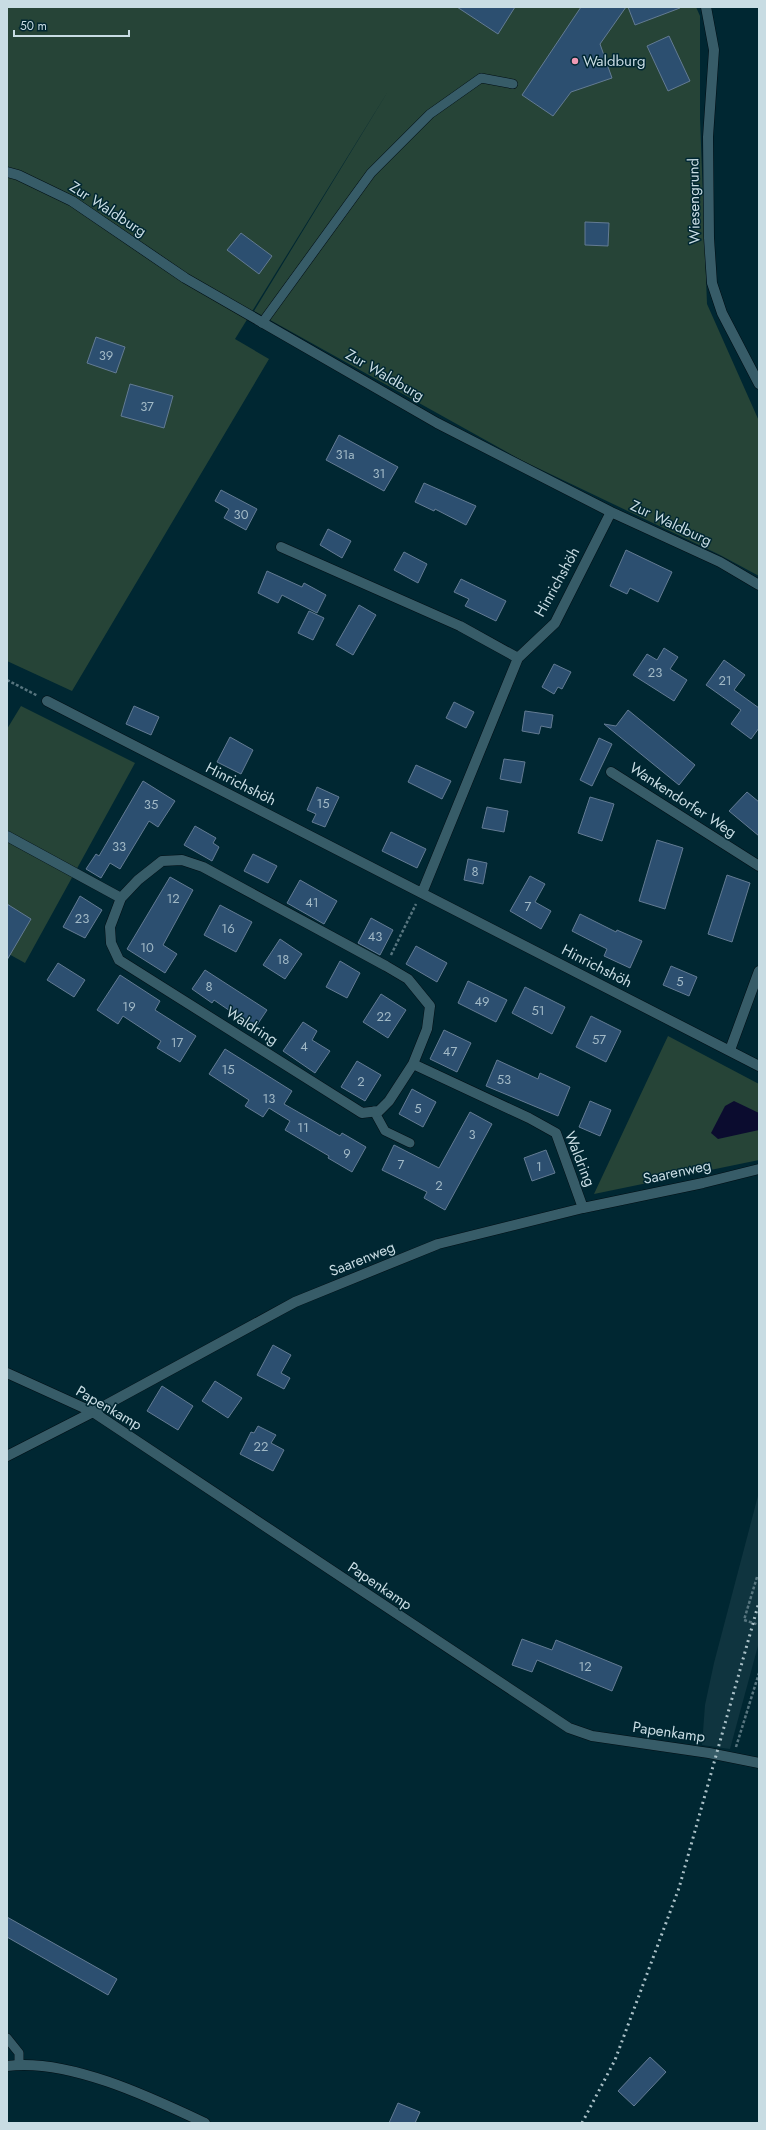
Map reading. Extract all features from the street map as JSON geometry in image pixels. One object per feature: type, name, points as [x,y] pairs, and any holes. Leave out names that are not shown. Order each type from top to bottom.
[{"type":"street","name":"Wiesengrund","points":[[706,7],[714,50],[708,137],[709,238],[712,284],[722,313],[759,384]]},
{"type":"street","name":"Zur Waldburg","points":[[7,172],[18,175],[72,201],[185,278],[437,423],[611,512],[720,562],[759,585]]},
{"type":"street","name":"Hinrichshöh","points":[[422,893],[518,658],[555,623],[611,512]]},
{"type":"street","points":[[281,547],[460,626],[518,658]]},
{"type":"street","name":"Hinrichshöh","points":[[47,701],[759,1066]]},
{"type":"street","name":"Wankendorfer Weg","points":[[611,772],[759,866]]},
{"type":"street","points":[[7,836],[121,898]]},
{"type":"street","name":"Waldring","points":[[182,860],[203,867],[408,979],[430,1006],[427,1029],[413,1064],[389,1101],[379,1111],[362,1113],[119,960],[111,943],[110,927],[121,898],[138,880],[162,861],[182,860]]},
{"type":"street","points":[[730,1050],[759,971]]},
{"type":"street","name":"Waldring","points":[[413,1064],[529,1118],[556,1133],[583,1208]]},
{"type":"street","name":"Saarenweg","points":[[7,1456],[93,1412],[295,1302],[438,1244],[583,1208],[703,1183],[759,1168]]},
{"type":"street","name":"Papenkamp","points":[[7,1373],[93,1412],[569,1728],[592,1736],[733,1757],[759,1763]]},
{"type":"street","points":[[7,2066],[18,2065],[68,2070],[118,2086],[205,2123]]},
{"type":"lane","points":[[262,323],[371,173],[430,114],[482,78],[514,84]]},
{"type":"lane","points":[[374,1111],[385,1131],[410,1143]]},
{"type":"lane","points":[[7,2038],[18,2053],[18,2065]]},
{"type":"path","points":[[7,680],[47,701]]},
{"type":"path","points":[[386,966],[422,893]]},
{"type":"path","points":[[757,1577],[744,1620],[759,1625]]},
{"type":"path","points":[[733,1757],[759,1673]]},
{"type":"shaded area","points":[[734,1101],[759,1113],[759,1130],[718,1139],[711,1133],[725,1106]]},
{"type":"shaded area","points":[[759,1492],[759,1642],[730,1749],[702,1745],[705,1705],[714,1663]]},
{"type":"green space","points":[[7,7],[696,7],[700,16],[700,118],[707,304],[759,421],[759,576],[720,555],[523,461],[254,311],[390,88],[235,339],[269,359],[72,691],[7,661]]},
{"type":"green space","points":[[21,706],[135,763],[25,963],[7,953],[7,729]]},
{"type":"green space","points":[[668,1036],[759,1084],[759,1160],[594,1194]]},
{"type":"building","points":[[457,7],[515,7],[498,34]]},
{"type":"building","name":"Waldburg","points":[[581,7],[626,7],[600,44],[612,78],[571,92],[553,116],[522,95]]},
{"type":"building","name":"Waldburg","points":[[628,7],[680,7],[680,8],[635,25]]},
{"type":"building","points":[[669,36],[690,81],[668,91],[647,46]]},
{"type":"building","points":[[585,222],[609,223],[608,246],[585,245]]},
{"type":"building","points":[[241,233],[272,256],[259,274],[227,250]]},
{"type":"building","points":[[96,337],[125,347],[116,373],[87,363]]},
{"type":"building","points":[[130,384],[173,396],[164,428],[121,416]]},
{"type":"building","points":[[339,435],[398,467],[384,491],[326,460]]},
{"type":"building","points":[[424,483],[476,506],[466,525],[435,509],[434,511],[415,502]]},
{"type":"building","points":[[221,490],[257,509],[246,530],[224,518],[229,509],[215,501]]},
{"type":"building","points":[[328,529],[351,541],[342,558],[320,545]]},
{"type":"building","points":[[626,550],[672,572],[658,602],[630,588],[627,594],[610,586]]},
{"type":"building","points":[[404,552],[427,564],[418,583],[394,570]]},
{"type":"building","points":[[267,571],[302,587],[304,583],[326,595],[317,613],[282,595],[278,603],[258,593]]},
{"type":"building","points":[[461,579],[506,601],[496,621],[465,606],[469,599],[454,592]]},
{"type":"building","points":[[359,605],[376,615],[353,655],[336,645]]},
{"type":"building","points":[[309,611],[324,618],[313,640],[298,633]]},
{"type":"building","points":[[664,648],[678,657],[670,669],[687,680],[674,701],[633,675],[647,654],[657,660]]},
{"type":"building","points":[[724,660],[745,675],[734,690],[759,708],[759,728],[751,739],[731,724],[741,710],[706,685]]},
{"type":"building","points":[[554,664],[571,672],[562,689],[558,687],[554,694],[542,687]]},
{"type":"building","points":[[454,702],[474,712],[466,728],[446,718]]},
{"type":"building","points":[[134,706],[159,717],[151,735],[126,724]]},
{"type":"building","points":[[628,710],[695,765],[679,785],[604,724],[616,726]]},
{"type":"building","points":[[525,711],[553,715],[551,728],[541,726],[539,734],[522,731]]},
{"type":"building","points":[[230,737],[253,750],[241,774],[217,762]]},
{"type":"building","points":[[599,738],[612,744],[592,786],[580,780]]},
{"type":"building","points":[[504,759],[525,762],[521,783],[500,779]]},
{"type":"building","points":[[416,765],[451,781],[442,799],[408,782]]},
{"type":"building","points":[[143,781],[175,801],[158,827],[149,821],[120,869],[110,863],[101,878],[86,869],[96,854],[99,856]]},
{"type":"building","points":[[317,787],[339,797],[325,827],[312,822],[316,814],[307,810]]},
{"type":"building","points":[[747,792],[759,802],[759,836],[729,811]]},
{"type":"building","points":[[590,797],[614,804],[602,841],[578,833]]},
{"type":"building","points":[[487,807],[508,811],[504,832],[482,828]]},
{"type":"building","points":[[195,826],[216,838],[213,843],[219,847],[212,861],[184,845]]},
{"type":"building","points":[[391,832],[426,849],[417,868],[382,851]]},
{"type":"building","points":[[657,840],[683,848],[665,909],[639,901]]},
{"type":"building","points":[[253,854],[277,866],[268,883],[244,871]]},
{"type":"building","points":[[468,859],[487,863],[483,884],[464,880]]},
{"type":"building","points":[[727,875],[750,883],[732,942],[708,934]]},
{"type":"building","points":[[530,876],[545,884],[535,902],[551,911],[541,929],[510,911]]},
{"type":"building","points":[[170,877],[193,890],[163,945],[177,954],[165,973],[127,949]]},
{"type":"building","points":[[300,880],[337,901],[324,924],[287,903]]},
{"type":"building","points":[[80,896],[102,910],[85,938],[63,927]]},
{"type":"building","points":[[7,904],[31,919],[7,960]]},
{"type":"building","points":[[220,905],[252,922],[236,952],[204,935]]},
{"type":"building","points":[[580,914],[616,932],[617,930],[642,941],[630,968],[604,956],[607,949],[572,931]]},
{"type":"building","points":[[371,918],[393,930],[380,955],[358,943]]},
{"type":"building","points":[[280,939],[302,954],[285,979],[263,965]]},
{"type":"building","points":[[416,946],[447,963],[437,982],[406,964]]},
{"type":"building","points":[[340,961],[360,973],[347,998],[326,987]]},
{"type":"building","points":[[58,963],[85,980],[74,997],[47,980]]},
{"type":"building","points":[[671,966],[697,977],[689,996],[663,985]]},
{"type":"building","points":[[205,970],[267,1010],[255,1028],[214,1000],[212,1003],[192,989]]},
{"type":"building","points":[[120,975],[160,1001],[155,1010],[196,1036],[180,1062],[157,1048],[161,1041],[123,1016],[118,1024],[97,1010]]},
{"type":"building","points":[[468,981],[507,1000],[496,1022],[458,1003]]},
{"type":"building","points":[[525,987],[565,1007],[552,1034],[512,1013]]},
{"type":"building","points":[[381,994],[406,1010],[388,1038],[363,1022]]},
{"type":"building","points":[[591,1016],[621,1031],[606,1062],[576,1047]]},
{"type":"building","points":[[303,1022],[317,1031],[312,1040],[330,1051],[315,1073],[283,1051]]},
{"type":"building","points":[[444,1030],[471,1043],[457,1072],[430,1059]]},
{"type":"building","points":[[225,1049],[292,1091],[284,1104],[340,1136],[342,1133],[366,1147],[352,1172],[328,1158],[329,1156],[285,1130],[290,1121],[269,1108],[263,1117],[245,1106],[249,1100],[209,1074]]},
{"type":"building","points":[[497,1060],[538,1079],[540,1073],[570,1087],[558,1116],[486,1086]]},
{"type":"building","points":[[357,1061],[381,1075],[365,1101],[341,1087]]},
{"type":"building","points":[[412,1089],[436,1102],[423,1127],[399,1114]]},
{"type":"building","points":[[590,1101],[611,1110],[600,1136],[579,1127]]},
{"type":"building","points":[[470,1112],[492,1124],[445,1210],[424,1198],[427,1192],[382,1170],[394,1145],[439,1168]]},
{"type":"building","points":[[546,1150],[555,1173],[532,1181],[524,1158]]},
{"type":"building","points":[[273,1345],[291,1355],[281,1373],[290,1378],[284,1389],[257,1375]]},
{"type":"building","points":[[215,1381],[242,1398],[228,1418],[202,1401]]},
{"type":"building","points":[[162,1386],[193,1406],[178,1430],[147,1411]]},
{"type":"building","points":[[258,1426],[276,1435],[271,1443],[284,1450],[273,1471],[240,1454],[251,1432],[254,1433]]},
{"type":"building","points":[[522,1639],[552,1650],[556,1640],[622,1667],[612,1691],[537,1660],[532,1672],[512,1665]]},
{"type":"building","points":[[7,1917],[117,1979],[108,1995],[7,1937]]},
{"type":"building","points":[[650,2057],[666,2072],[634,2106],[618,2091]]},
{"type":"building","points":[[398,2103],[420,2112],[415,2123],[389,2123]]},
{"type":"railway","points":[[582,2123],[615,2060],[679,1888],[759,1602]]},
{"type":"place","name":"Waldburg","points":[[575,61]]}]
